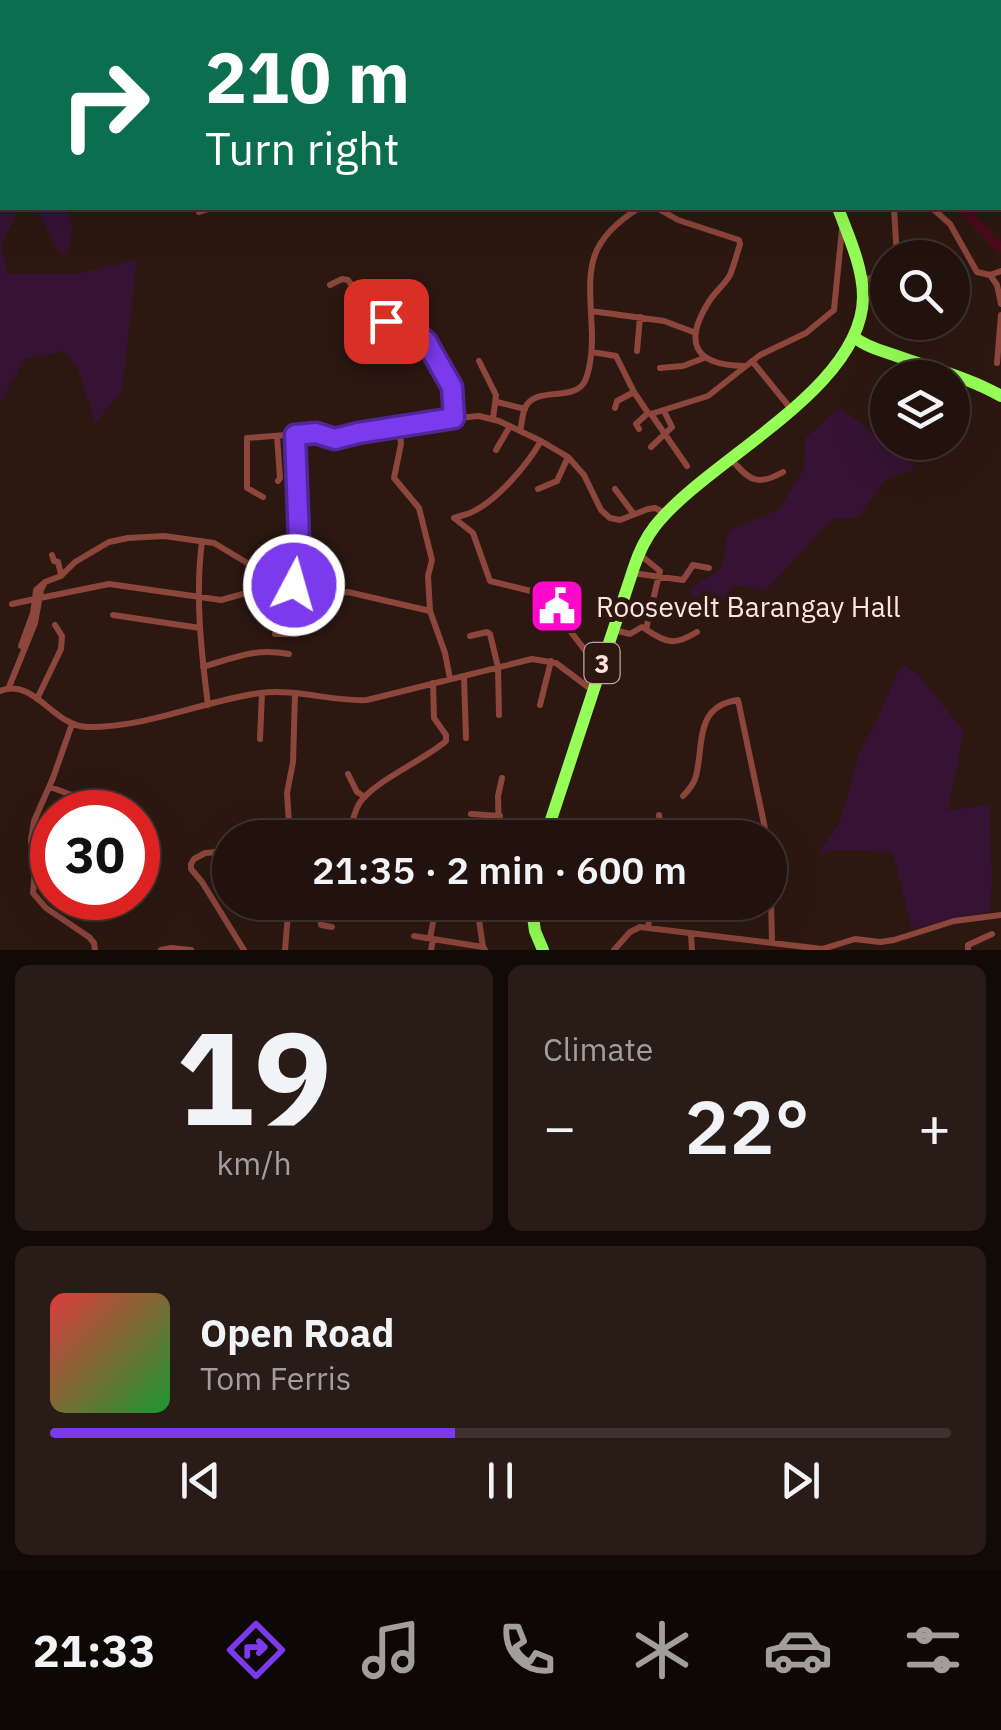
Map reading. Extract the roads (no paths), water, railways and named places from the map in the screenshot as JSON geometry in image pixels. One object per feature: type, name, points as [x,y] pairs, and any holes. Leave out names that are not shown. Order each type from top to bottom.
[{"type":"highway","points":[[839,210],[863,295],[850,343]]},
{"type":"highway","points":[[855,260],[857,319],[879,347]]},
{"type":"highway","points":[[850,343],[858,341],[879,347],[980,384],[1001,396]]},
{"type":"highway","name":"3","points":[[550,820],[632,572],[651,532],[666,514],[823,380],[850,343]]},
{"type":"highway","points":[[532,920],[542,950]]},
{"type":"street","points":[[199,212],[206,210]]},
{"type":"street","points":[[520,431],[529,402],[580,388],[585,379],[592,352],[589,279],[594,256],[620,220],[636,210]]},
{"type":"street","points":[[661,210],[678,220],[739,240],[728,278],[707,304],[696,333],[697,346],[704,358]]},
{"type":"street","points":[[896,210],[897,240]]},
{"type":"street","points":[[934,210],[950,224],[977,272],[990,275],[1001,271]]},
{"type":"street","points":[[639,429],[636,424],[650,413],[708,396],[748,363],[806,332],[834,310],[843,222]]},
{"type":"street","points":[[990,275],[1001,304]]},
{"type":"street","points":[[861,279],[870,278]]},
{"type":"street","points":[[330,286],[348,280],[372,313],[422,337],[450,381],[454,418]]},
{"type":"street","points":[[591,311],[664,321],[696,333]]},
{"type":"street","points":[[997,362],[1001,315]]},
{"type":"street","points":[[637,351],[640,316]]},
{"type":"street","points":[[592,352],[616,356],[634,392],[687,466]]},
{"type":"street","points":[[660,368],[684,366],[704,358],[722,364],[748,363],[790,409]]},
{"type":"street","points":[[479,361],[496,395],[492,419]]},
{"type":"street","points":[[614,408],[617,400],[634,392]]},
{"type":"street","points":[[497,402],[524,409]]},
{"type":"street","points":[[651,447],[672,427],[664,411]]},
{"type":"street","points":[[263,496],[247,488],[246,440],[316,433],[335,439],[478,416],[510,426],[568,457],[584,475],[604,514],[620,520],[655,508],[666,514]]},
{"type":"street","points":[[496,450],[510,426]]},
{"type":"street","points":[[399,427],[401,444],[394,478],[418,508],[432,560],[428,576],[430,610],[450,680]]},
{"type":"street","points":[[274,634],[296,634],[298,620],[295,435]]},
{"type":"street","points":[[277,436],[278,481]]},
{"type":"street","points":[[541,441],[510,481],[468,514],[454,518],[470,529],[490,582],[555,596],[553,616],[570,629],[590,659],[601,667]]},
{"type":"street","points":[[538,489],[557,481],[568,457]]},
{"type":"street","points":[[730,458],[751,478],[768,480],[782,472]]},
{"type":"street","points":[[615,488],[633,514]]},
{"type":"street","points":[[18,654],[45,582],[118,540],[170,536],[202,541],[220,546],[298,586],[326,594],[348,592],[430,610]]},
{"type":"street","points":[[202,541],[198,598],[208,704]]},
{"type":"street","points":[[639,554],[660,571],[646,629]]},
{"type":"street","points":[[52,556],[58,562],[61,576]]},
{"type":"street","points":[[632,572],[685,580],[692,565],[709,568]]},
{"type":"street","points":[[12,604],[108,584],[222,600],[268,587],[298,586]]},
{"type":"street","points":[[37,598],[35,623],[4,689],[25,690],[82,727],[103,727],[262,693],[367,700],[532,659],[551,661],[565,668],[593,691]]},
{"type":"street","points":[[113,615],[200,628]]},
{"type":"street","points":[[37,699],[62,645],[55,625]]},
{"type":"street","points":[[613,630],[628,634],[640,627],[669,642],[697,632]]},
{"type":"street","points":[[470,636],[489,632],[498,666],[499,715]]},
{"type":"street","points":[[203,667],[259,651],[289,654]]},
{"type":"street","points":[[540,706],[551,661]]},
{"type":"street","points":[[464,676],[466,738]]},
{"type":"street","points":[[354,820],[365,796],[448,738],[434,718],[433,683]]},
{"type":"street","points":[[260,739],[262,693]]},
{"type":"street","points":[[289,820],[295,694]]},
{"type":"street","points":[[683,796],[694,780],[705,722],[720,706],[738,700],[763,820]]},
{"type":"street","points":[[72,724],[34,821],[33,894],[46,908],[89,936],[96,950]]},
{"type":"street","points":[[348,774],[357,792],[365,796]]},
{"type":"street","points":[[499,820],[502,778]]},
{"type":"street","points":[[50,787],[58,790]]},
{"type":"street","points":[[472,814],[500,816]]},
{"type":"street","points":[[659,815],[660,820]]},
{"type":"street","points":[[212,854],[194,859],[191,869],[212,898]]},
{"type":"street","points":[[614,950],[633,930],[648,928],[822,949],[855,939],[894,940],[954,921],[1001,914]]},
{"type":"street","points":[[225,920],[244,950]]},
{"type":"street","points":[[285,950],[288,920]]},
{"type":"street","points":[[320,920],[320,924],[332,927]]},
{"type":"street","points":[[431,950],[434,920]]},
{"type":"street","points":[[414,936],[484,949],[478,920]]},
{"type":"street","points":[[648,928],[649,920]]},
{"type":"street","points":[[772,920],[772,942]]},
{"type":"street","points":[[691,934],[692,950]]},
{"type":"street","points":[[968,950],[973,941],[992,934]]},
{"type":"street","points":[[892,950],[894,940]]},
{"type":"street","points":[[162,950],[192,950]]},
{"type":"waterway","points":[[964,210],[1001,249]]},
{"type":"place","name":"Roosevelt Barangay Hall","points":[[557,606]]}]
